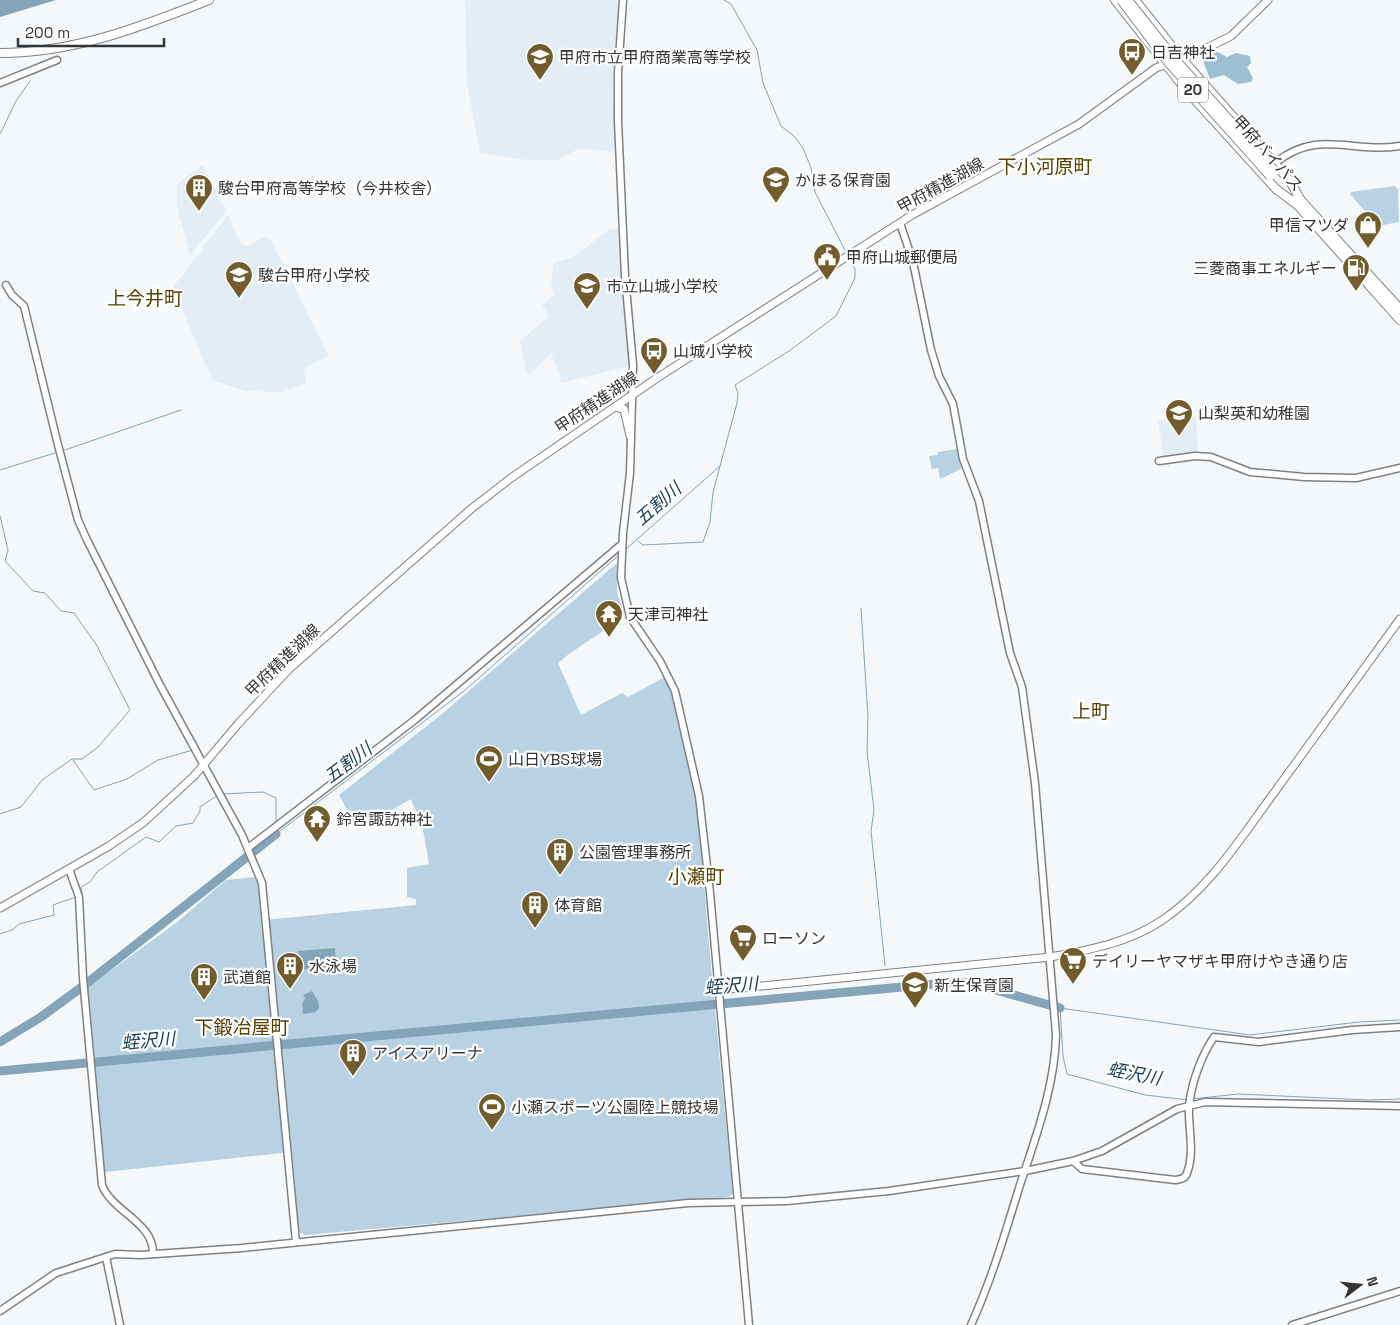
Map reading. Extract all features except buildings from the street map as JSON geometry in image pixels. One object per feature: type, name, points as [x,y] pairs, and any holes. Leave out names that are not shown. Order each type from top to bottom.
[{"type":"highway","points":[[0,53],[55,49],[85,44],[137,28],[209,0]]},
{"type":"highway","points":[[1115,0],[1165,65],[1276,189],[1299,202]]},
{"type":"highway","name":"甲府バイパス","points":[[1121,0],[1167,61],[1273,170]]},
{"type":"highway","name":"甲府バイパス","points":[[1128,0],[1174,58],[1273,170],[1400,320]]},
{"type":"highway","points":[[1135,0],[1273,170],[1290,181],[1299,202]]},
{"type":"highway","name":"甲府バイパス","points":[[1299,202],[1398,306]]},
{"type":"main road","name":"甲府精進湖線","points":[[0,908],[69,869],[144,822],[184,787],[238,724],[289,669],[489,495],[632,396],[900,223],[1080,124],[1149,73],[1231,36],[1268,0]]},
{"type":"main road","points":[[614,408],[624,409],[630,436]]},
{"type":"main road","points":[[717,986],[726,989],[742,988],[1050,958],[1091,950],[1127,938],[1161,921],[1194,894],[1233,850],[1400,619]]},
{"type":"street","points":[[623,0],[618,73],[618,121],[625,276],[633,356],[630,473],[621,578],[627,609],[635,626],[667,672],[675,691],[692,757],[705,843],[748,1325]]},
{"type":"street","points":[[0,83],[57,60]]},
{"type":"street","points":[[1273,170],[1290,152],[1308,145],[1379,148],[1400,146]]},
{"type":"street","points":[[900,223],[911,254],[929,344],[939,376],[953,404],[963,459],[979,501],[1010,653],[1022,687],[1033,756],[1054,1001],[1056,1035],[1054,1065],[1025,1171],[986,1290],[971,1325]]},
{"type":"street","points":[[6,285],[12,295],[24,306],[58,445],[78,520],[86,540],[203,766],[250,852],[262,884],[296,1242]]},
{"type":"street","points":[[1386,305],[1398,306]]},
{"type":"street","points":[[1160,461],[1195,456],[1211,457],[1250,472],[1304,477],[1356,478],[1400,468]]},
{"type":"street","points":[[250,852],[276,827],[416,719],[622,549]]},
{"type":"street","points":[[69,869],[79,894],[84,989],[102,1184],[110,1200],[145,1231],[151,1241],[153,1254]]},
{"type":"street","points":[[1073,1161],[1082,1169],[1175,1180],[1183,1179],[1187,1175],[1190,1164],[1190,1101],[1203,1058],[1214,1037],[1259,1042],[1352,1030],[1400,1027]]},
{"type":"street","points":[[0,1312],[56,1273],[120,1254],[153,1254],[296,1242],[688,1203],[786,1201],[889,1191],[1025,1171],[1073,1161],[1114,1146],[1190,1101],[1219,1100],[1400,1106]]},
{"type":"street","points":[[106,1257],[120,1325]]},
{"type":"street","points":[[1292,1325],[1400,1291]]},
{"type":"shaded area","points":[[0,0],[56,0],[0,17]]},
{"type":"shaded area","name":"甲府市立甲府商業高等学校","points":[[465,0],[619,0],[613,79],[615,152],[580,148],[557,160],[527,160],[480,153],[467,84]]},
{"type":"shaded area","points":[[1214,50],[1227,57],[1236,53],[1250,56],[1251,63],[1247,67],[1253,78],[1251,82],[1238,84],[1224,75],[1210,79],[1202,58],[1205,53]]},
{"type":"shaded area","points":[[203,165],[226,211],[190,256],[177,207],[177,184]]},
{"type":"shaded area","points":[[1395,186],[1398,189],[1399,222],[1378,226],[1350,194],[1351,192]]},
{"type":"shaded area","name":"駿台甲府小学校","points":[[228,215],[241,244],[247,246],[265,237],[270,238],[329,356],[304,368],[306,383],[283,392],[246,391],[212,380],[173,287]]},
{"type":"shaded area","name":"市立山城小学校","points":[[622,228],[633,365],[562,383],[551,353],[533,372],[527,374],[520,341],[549,316],[542,305],[554,295],[551,288],[552,263],[573,257],[610,229]]},
{"type":"shaded area","name":"山梨英和幼稚園","points":[[1196,417],[1198,454],[1164,459],[1158,420]]},
{"type":"shaded area","points":[[957,449],[961,469],[940,479],[938,468],[932,469],[929,456],[938,455],[937,452]]},
{"type":"shaded area","points":[[617,563],[617,593],[624,613],[609,627],[558,663],[581,715],[622,693],[628,697],[665,677],[676,707],[692,770],[697,803],[733,1193],[729,1197],[305,1235],[299,1232],[292,1152],[105,1172],[84,990],[176,923],[226,880],[257,877],[264,920],[416,905],[416,899],[407,897],[407,868],[429,864],[423,830],[411,799],[372,821],[355,824],[339,795],[442,714]]},
{"type":"shaded area","points":[[335,948],[336,966],[300,970],[298,951]]},
{"type":"shaded area","points":[[312,991],[318,1001],[319,1008],[316,1012],[303,1014],[302,1005],[305,998],[303,995]]},
{"type":"waterway","points":[[724,0],[731,4],[757,50],[763,83],[781,126],[794,136],[803,148],[811,168],[815,192],[846,252]]},
{"type":"waterway","points":[[0,134],[16,101],[30,81]]},
{"type":"waterway","points":[[638,541],[643,545],[703,542],[710,522],[713,492],[737,403],[738,393],[735,385],[789,351],[836,316],[855,278],[855,269],[849,258]]},
{"type":"waterway","points":[[62,451],[181,410]]},
{"type":"waterway","points":[[0,470],[58,452]]},
{"type":"waterway","name":"五割川","points":[[625,550],[720,466]]},
{"type":"waterway","points":[[0,516],[8,550],[5,561],[33,591],[45,593],[61,611],[74,613],[96,644],[130,710],[98,747],[82,759],[72,759],[42,780],[21,807],[0,814]]},
{"type":"waterway","name":"五割川","points":[[276,831],[276,834],[464,691],[620,554]]},
{"type":"waterway","points":[[861,608],[868,717],[867,751],[874,810],[871,831],[885,966]]},
{"type":"waterway","name":"五割川","points":[[73,760],[94,790],[127,779],[158,760],[193,750]]},
{"type":"waterway","name":"五割川","points":[[222,794],[263,792],[276,798],[276,822]]},
{"type":"waterway","name":"五割川","points":[[82,894],[81,887],[90,882],[97,872],[146,837],[159,842],[176,826],[193,823],[200,811],[200,807],[218,795]]},
{"type":"waterway","points":[[0,1042],[41,1017],[82,987],[276,834]]},
{"type":"waterway","name":"五割川","points":[[0,934],[12,930],[19,924],[54,915],[53,905],[76,897]]},
{"type":"waterway","name":"蛭沢川","points":[[0,1071],[956,982],[971,983],[1060,1008]]},
{"type":"waterway","points":[[1188,1100],[1145,1095],[1067,1074],[1063,1056],[1060,1008],[1250,1035],[1359,1022],[1400,1020]]},
{"type":"waterway","name":"蛭沢川","points":[[1192,1099],[1238,1094],[1369,1100],[1400,1099]]},
{"type":"place","name":"日吉神社","points":[[1132,76]]},
{"type":"place","name":"甲府市立甲府商業高等学校","points":[[540,81]]},
{"type":"place","name":"かほる保育園","points":[[776,204]]},
{"type":"place","name":"駿台甲府高等学校（今井校舎）","points":[[199,212]]},
{"type":"place","name":"甲信マツダ","points":[[1368,249]]},
{"type":"place","name":"甲府山城郵便局","points":[[827,281]]},
{"type":"place","name":"三菱商事エネルギー","points":[[1356,292]]},
{"type":"place","name":"駿台甲府小学校","points":[[239,299]]},
{"type":"place","name":"市立山城小学校","points":[[587,310]]},
{"type":"place","name":"山城小学校","points":[[654,375]]},
{"type":"place","name":"山梨英和幼稚園","points":[[1179,437]]},
{"type":"place","name":"天津司神社","points":[[609,638]]},
{"type":"place","name":"山日YBS球場","points":[[489,783]]},
{"type":"place","name":"鈴宮諏訪神社","points":[[317,843]]},
{"type":"place","name":"公園管理事務所","points":[[560,876]]},
{"type":"place","name":"体育館","points":[[535,929]]},
{"type":"place","name":"ローソン","points":[[743,962]]},
{"type":"place","name":"デイリーヤマザキ甲府けやき通り店","points":[[1073,985]]},
{"type":"place","name":"水泳場","points":[[290,990]]},
{"type":"place","name":"武道館","points":[[204,1001]]},
{"type":"place","name":"新生保育園","points":[[915,1009]]},
{"type":"place","name":"アイスアリーナ","points":[[353,1077]]},
{"type":"place","name":"小瀬スポーツ公園陸上競技場","points":[[492,1131]]},
{"type":"district","name":"下小河原町","points":[[1045,166]]},
{"type":"district","name":"上今井町","points":[[145,298]]},
{"type":"district","name":"上町","points":[[1091,711]]},
{"type":"district","name":"小瀬町","points":[[696,876]]},
{"type":"district","name":"下鍛冶屋町","points":[[242,1027]]}]
